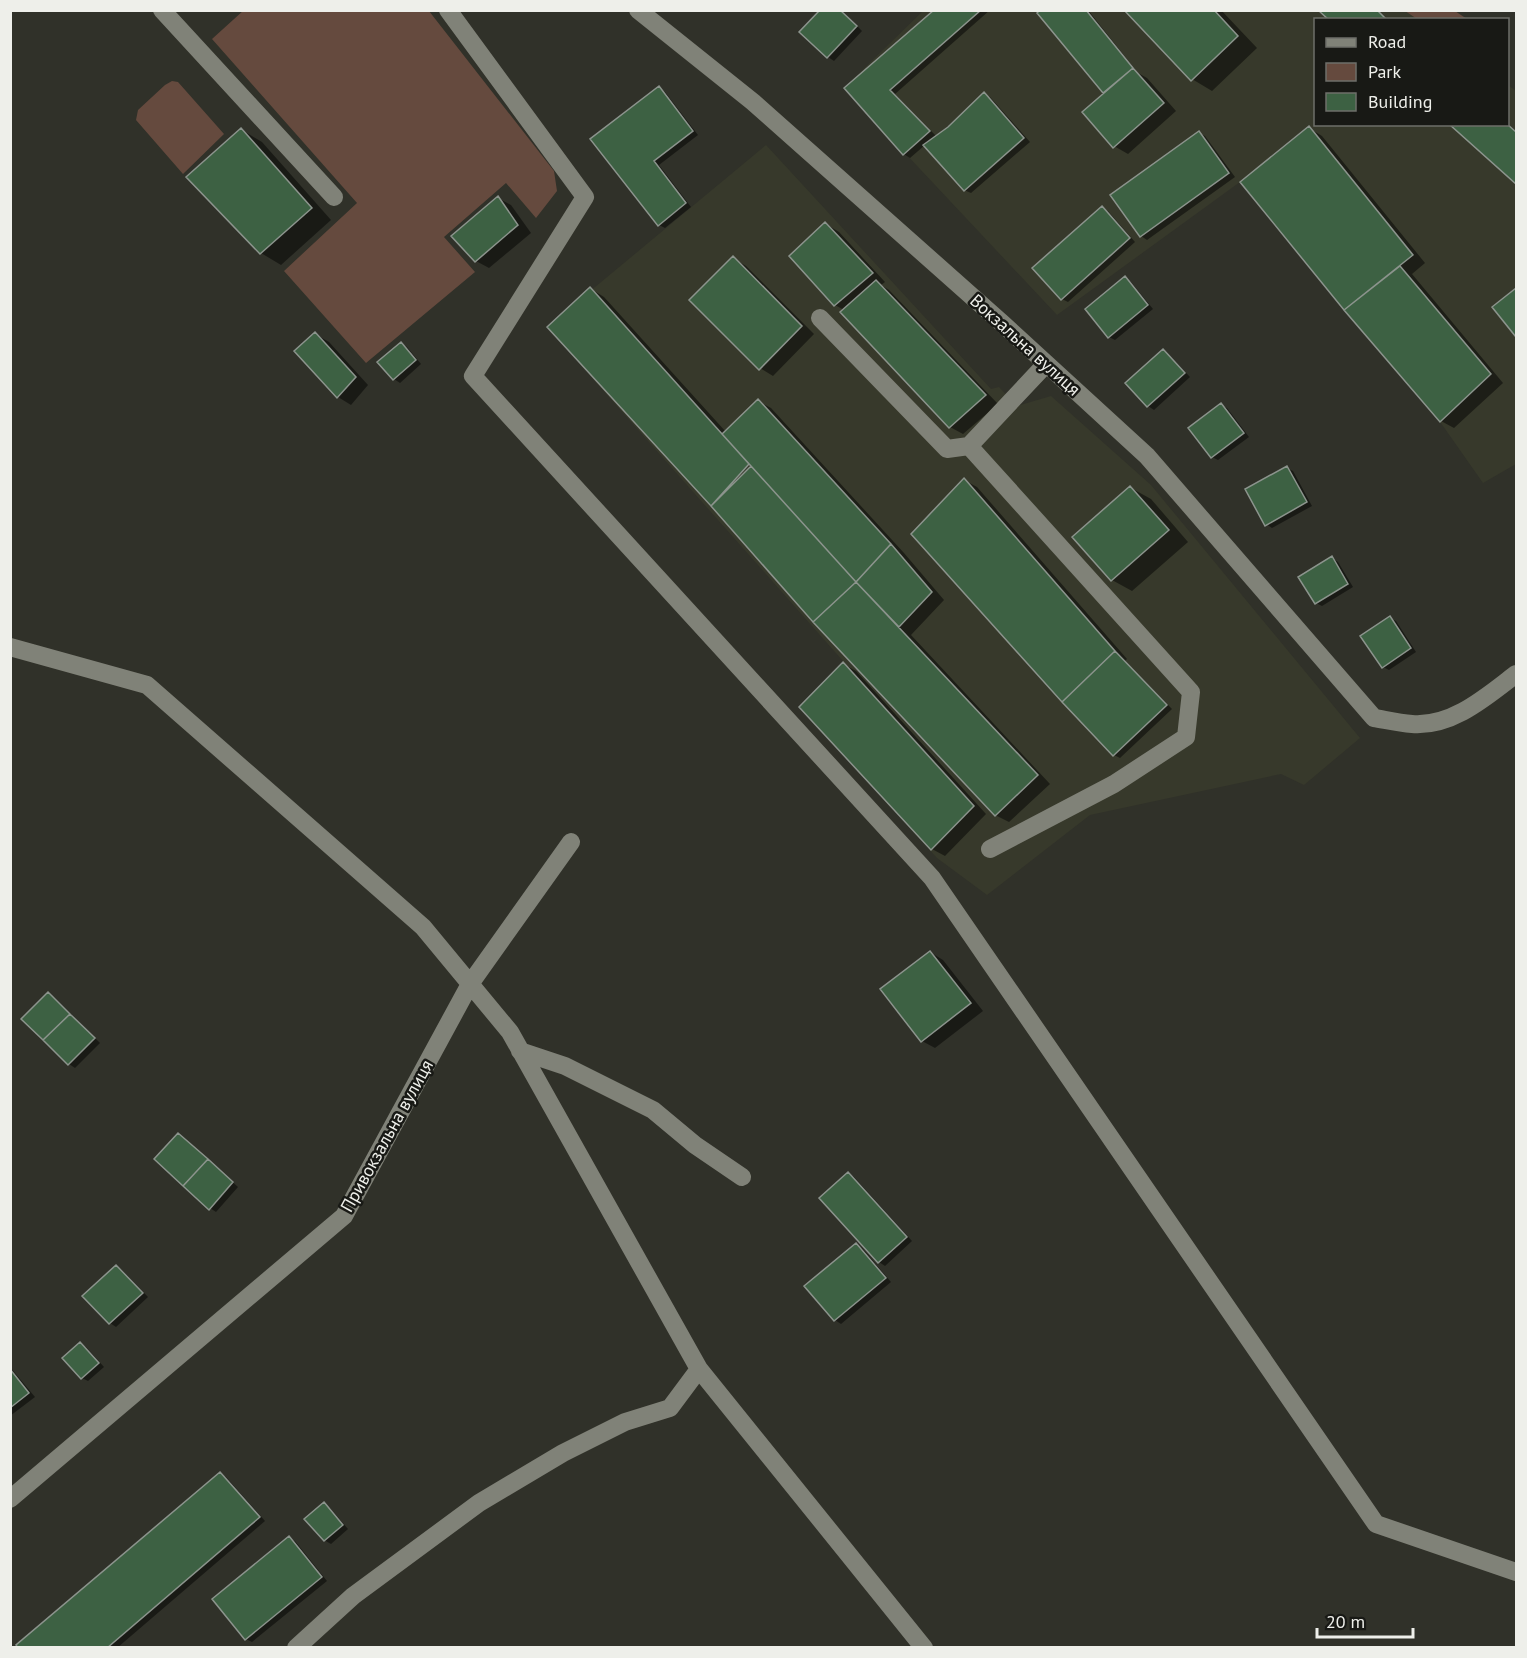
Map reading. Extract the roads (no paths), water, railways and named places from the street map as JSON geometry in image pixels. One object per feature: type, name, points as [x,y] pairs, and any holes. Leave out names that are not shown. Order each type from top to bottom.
[{"type":"street","points":[[162,10],[334,197]]},
{"type":"street","points":[[448,10],[585,197],[472,376],[932,878],[1376,1524],[1516,1572]]},
{"type":"street","name":"Вокзальна вулиця","points":[[638,10],[753,102],[1147,456],[1374,718],[1413,724],[1446,720],[1480,701],[1516,674]]},
{"type":"street","points":[[820,318],[947,449],[969,446],[1046,364]]},
{"type":"street","points":[[969,446],[1191,692],[1186,737],[1114,784],[990,849]]},
{"type":"street","points":[[10,647],[147,685],[423,927],[510,1032],[699,1369],[924,1647]]},
{"type":"street","name":"Привокзальна вулиця","points":[[10,1499],[344,1216],[470,984],[571,842]]},
{"type":"street","points":[[520,1051],[566,1066],[653,1110],[695,1145],[742,1177]]},
{"type":"street","points":[[296,1647],[354,1596],[479,1503],[562,1453],[625,1422],[670,1407],[699,1369]]}]
